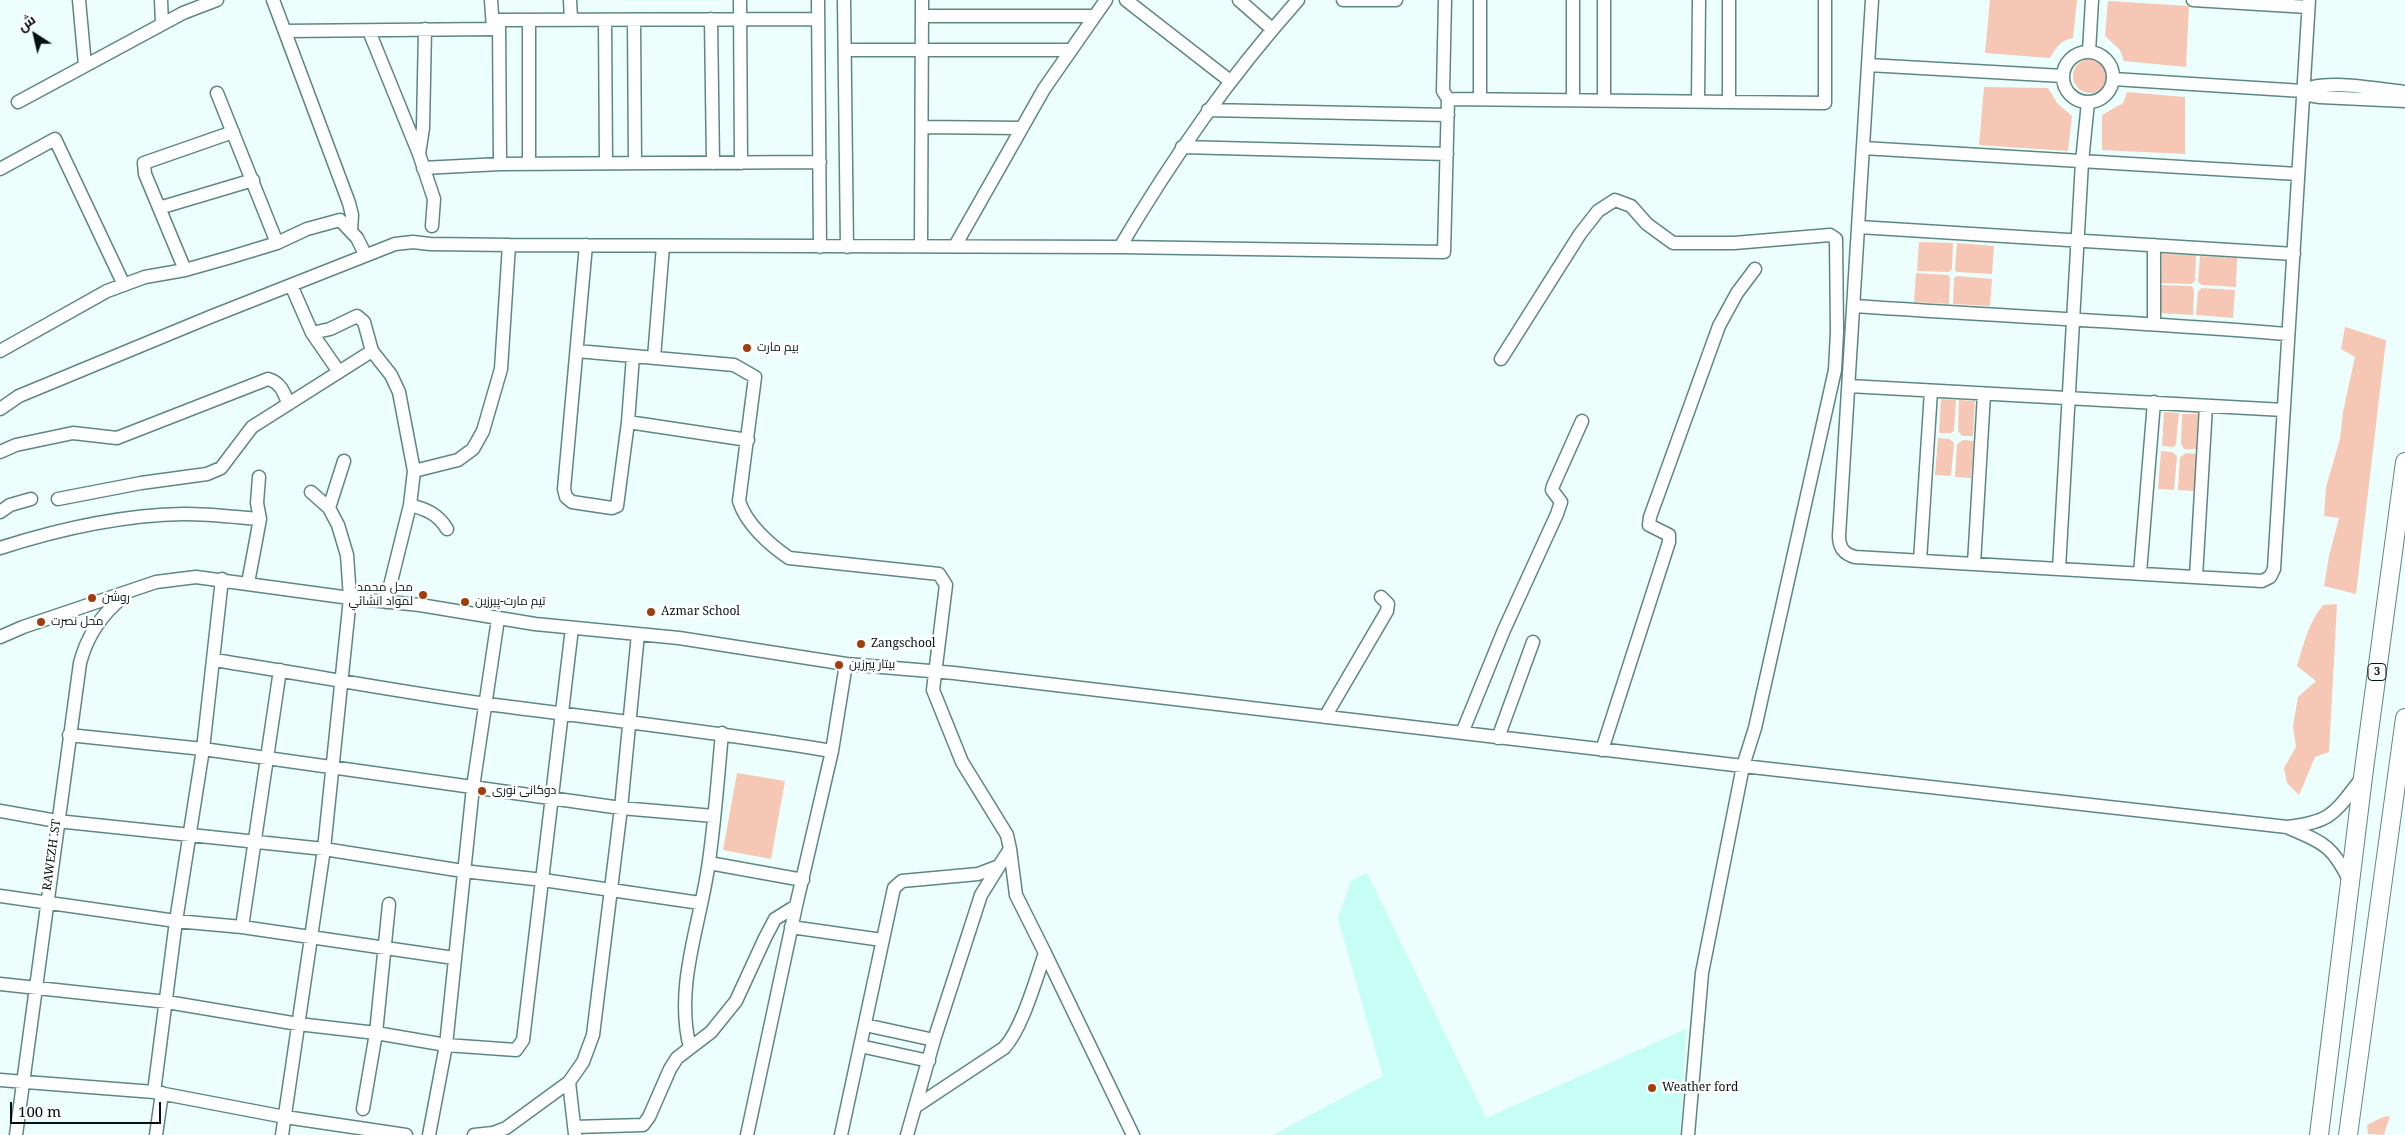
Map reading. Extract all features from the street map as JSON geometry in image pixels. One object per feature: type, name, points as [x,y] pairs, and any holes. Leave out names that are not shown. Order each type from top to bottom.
[{"type":"highway","name":"3","points":[[2319,1135],[2363,777],[2405,462]]},
{"type":"highway","points":[[2348,1135],[2399,812],[2405,718]]},
{"type":"street","points":[[79,0],[84,65]]},
{"type":"street","points":[[161,0],[162,24]]},
{"type":"street","points":[[183,0],[183,13]]},
{"type":"street","points":[[18,102],[183,13],[217,0]]},
{"type":"street","points":[[273,0],[349,203],[352,215],[351,231]]},
{"type":"street","points":[[491,0],[496,25],[500,164]]},
{"type":"street","points":[[570,0],[570,20]]},
{"type":"street","points":[[740,0],[741,163]]},
{"type":"street","points":[[818,0],[820,247]]},
{"type":"street","points":[[844,0],[847,247]]},
{"type":"street","points":[[921,246],[922,0]]},
{"type":"street","points":[[955,246],[1021,128],[1106,0]]},
{"type":"street","points":[[1126,0],[1230,81]]},
{"type":"street","points":[[1239,0],[1272,29]]},
{"type":"street","points":[[1120,247],[1182,147],[1208,110],[1272,29],[1298,0]]},
{"type":"street","points":[[1343,0],[1396,0]]},
{"type":"street","points":[[0,409],[19,396],[365,254],[396,244],[413,242],[430,244],[586,246],[1120,247],[1444,252],[1448,115],[1448,99],[1443,91],[1445,0]]},
{"type":"street","points":[[1480,0],[1480,98]]},
{"type":"street","points":[[1573,0],[1573,100]]},
{"type":"street","points":[[1604,0],[1604,100]]},
{"type":"street","points":[[1698,101],[1699,0]]},
{"type":"street","points":[[1729,0],[1729,102]]},
{"type":"street","points":[[1448,99],[1825,102],[1825,0]]},
{"type":"street","points":[[1872,0],[1839,543],[1847,555],[1920,561],[2262,580],[2272,575],[2294,254],[2308,4],[2193,0]]},
{"type":"street","points":[[2089,52],[2092,0]]},
{"type":"street","points":[[922,16],[1094,16]]},
{"type":"street","points":[[711,19],[713,163]]},
{"type":"street","points":[[285,32],[425,29],[496,25],[529,20],[818,19]]},
{"type":"street","points":[[529,20],[529,164]]},
{"type":"street","points":[[605,20],[606,163]]},
{"type":"street","points":[[634,20],[635,163]]},
{"type":"street","points":[[419,154],[423,128],[425,29]]},
{"type":"street","points":[[369,31],[424,168],[434,199],[432,226]]},
{"type":"street","points":[[845,50],[1071,50]]},
{"type":"street","points":[[2089,52],[2102,56],[2107,60],[2111,66],[2113,79],[2111,86],[2102,97],[2088,102],[2080,100],[2068,91],[2063,76],[2065,68],[2074,56],[2089,52]]},
{"type":"street","points":[[1868,65],[2063,76]]},
{"type":"street","points":[[2113,79],[2303,91],[2313,86],[2335,86],[2405,92]]},
{"type":"street","points":[[2303,91],[2308,95],[2320,97],[2405,100]]},
{"type":"street","points":[[217,93],[277,244]]},
{"type":"street","points":[[2059,569],[2077,240],[2088,102]]},
{"type":"street","points":[[1208,110],[1448,115]]},
{"type":"street","points":[[922,127],[1021,128]]},
{"type":"street","points":[[185,270],[159,208],[146,174],[144,163],[233,132]]},
{"type":"street","points":[[0,169],[55,139],[124,284]]},
{"type":"street","points":[[1182,147],[1447,154]]},
{"type":"street","points":[[1863,148],[2298,174]]},
{"type":"street","points":[[424,168],[500,164],[820,162]]},
{"type":"street","points":[[159,208],[253,180]]},
{"type":"street","points":[[1500,359],[1580,234],[1598,212],[1615,200],[1631,206],[1647,224],[1673,243],[1734,243],[1830,235],[1836,239],[1837,348],[1832,385],[1755,728],[1743,766],[1702,973],[1688,1135]]},
{"type":"street","points":[[0,351],[107,291],[124,284],[145,277],[185,270],[277,244],[307,229],[336,220],[340,220],[351,231],[365,254]]},
{"type":"street","points":[[1859,227],[2294,254]]},
{"type":"street","points":[[414,471],[458,460],[473,449],[483,431],[501,369],[509,245]]},
{"type":"street","points":[[2154,245],[2154,323]]},
{"type":"street","points":[[586,246],[564,489],[566,497],[572,502],[612,508],[617,506],[634,356]]},
{"type":"street","points":[[654,358],[663,246]]},
{"type":"street","points":[[1602,750],[1669,542],[1669,535],[1649,525],[1650,517],[1720,326],[1737,293],[1755,269]]},
{"type":"street","points":[[291,285],[312,333],[339,372]]},
{"type":"street","points":[[1854,306],[2074,320],[2154,323],[2288,334]]},
{"type":"street","points":[[312,333],[330,329],[357,316],[364,322],[372,351],[390,375],[399,392],[414,471],[410,505],[386,602]]},
{"type":"street","points":[[58,499],[141,483],[207,474],[222,468],[252,427],[288,403],[317,388],[372,351]]},
{"type":"street","points":[[576,351],[734,365],[754,377],[748,440],[739,502],[742,511],[775,549],[789,558],[939,574],[946,586],[933,690],[962,762],[1007,835],[1016,895],[1133,1135]]},
{"type":"street","points":[[0,452],[16,445],[73,433],[117,438],[268,379],[275,381],[288,403]]},
{"type":"street","points":[[1850,386],[2284,410]]},
{"type":"street","points":[[1920,561],[1931,391]]},
{"type":"street","points":[[1974,564],[1984,394]]},
{"type":"street","points":[[2140,573],[2154,402]]},
{"type":"street","points":[[2196,577],[2206,406]]},
{"type":"street","points":[[1462,733],[1504,630],[1557,514],[1561,502],[1552,490],[1553,486],[1582,421]]},
{"type":"street","points":[[628,422],[748,440]]},
{"type":"street","points":[[329,508],[344,461]]},
{"type":"street","points":[[248,583],[260,519],[257,503],[259,477]]},
{"type":"street","points":[[282,1135],[324,849],[350,598],[347,555],[338,525],[329,508],[311,492]]},
{"type":"street","points":[[0,512],[10,505],[31,499]]},
{"type":"street","points":[[410,505],[428,510],[442,521],[447,529]]},
{"type":"street","points":[[0,548],[42,535],[82,526],[158,515],[216,515],[260,519]]},
{"type":"street","points":[[0,637],[23,627],[169,579],[196,577],[222,579],[350,598],[437,607],[498,619],[638,634],[846,664],[934,671],[1602,750],[2287,827],[2316,822],[2334,814],[2363,777]]},
{"type":"street","points":[[156,1135],[158,1093],[176,921],[203,749],[222,579]]},
{"type":"street","name":"RAWEZH .ST","points":[[16,1135],[78,669],[84,649],[102,618],[129,592]]},
{"type":"street","points":[[1325,717],[1387,611],[1388,604],[1381,597]]},
{"type":"street","points":[[430,1135],[446,1045],[473,787],[498,619]]},
{"type":"street","points":[[0,984],[167,1002],[298,1024],[376,1033],[446,1045],[516,1050],[520,1047],[523,1040],[531,958],[543,880],[551,796],[572,628]]},
{"type":"street","points":[[474,1135],[493,1133],[506,1128],[569,1082],[583,1062],[593,1034],[621,808],[638,634]]},
{"type":"street","points":[[1498,738],[1533,642]]},
{"type":"street","points":[[214,660],[280,670],[340,682],[486,704],[722,733],[832,751]]},
{"type":"street","points":[[747,1135],[796,906],[832,751],[846,664]]},
{"type":"street","points":[[242,927],[280,670]]},
{"type":"street","points":[[690,1048],[685,990],[709,863],[722,733]]},
{"type":"street","points":[[69,735],[203,749],[473,787],[551,796],[621,808],[714,816]]},
{"type":"street","points":[[0,811],[57,822],[324,849],[463,871],[543,880],[700,903]]},
{"type":"street","points":[[2287,827],[2317,840],[2328,848],[2338,858],[2350,883]]},
{"type":"street","points":[[907,1135],[934,1040],[981,895],[1010,849]]},
{"type":"street","points":[[709,863],[803,880]]},
{"type":"street","points":[[841,1135],[894,888],[902,881],[978,874],[999,866]]},
{"type":"street","points":[[0,896],[176,921],[242,927],[454,958]]},
{"type":"street","points":[[363,1109],[376,1033],[389,904]]},
{"type":"street","points":[[569,1082],[574,1131],[643,1125],[649,1117],[670,1069],[677,1058],[711,1032],[736,1001],[764,938],[776,919],[796,906]]},
{"type":"street","points":[[792,926],[882,940]]},
{"type":"street","points":[[915,1108],[1004,1048],[1010,1042],[1045,953]]},
{"type":"street","points":[[865,1024],[934,1040]]},
{"type":"street","points":[[860,1046],[929,1061]]},
{"type":"street","points":[[0,1080],[158,1093],[285,1117],[331,1129],[406,1135]]},
{"type":"shaded area","points":[[1990,0],[2077,0],[2073,38],[2065,40],[2059,45],[2050,58],[1985,53]]},
{"type":"shaded area","points":[[2108,1],[2189,6],[2186,67],[2124,61],[2120,50],[2105,36]]},
{"type":"shaded area","points":[[2090,59],[2102,64],[2107,76],[2102,88],[2090,93],[2078,88],[2073,76],[2078,64]]},
{"type":"shaded area","points":[[1984,87],[2048,88],[2057,103],[2072,116],[2068,151],[1979,145]]},
{"type":"shaded area","points":[[2127,92],[2185,97],[2185,154],[2102,150],[2102,115],[2123,103]]},
{"type":"shaded area","points":[[1919,242],[1953,243],[1952,269],[1949,272],[1917,271]]},
{"type":"shaded area","points":[[1957,243],[1994,246],[1992,274],[1957,272],[1955,270]]},
{"type":"shaded area","points":[[2162,254],[2196,255],[2195,281],[2191,284],[2161,283]]},
{"type":"shaded area","points":[[2200,256],[2237,258],[2236,287],[2202,285],[2198,282]]},
{"type":"shaded area","points":[[1916,273],[1948,275],[1950,278],[1949,304],[1914,302]]},
{"type":"shaded area","points":[[1957,276],[1992,279],[1990,306],[1953,304],[1954,278]]},
{"type":"shaded area","points":[[2160,285],[2192,286],[2194,290],[2193,315],[2158,313]]},
{"type":"shaded area","points":[[2202,288],[2235,290],[2233,318],[2196,315],[2198,291]]},
{"type":"shaded area","points":[[2345,327],[2386,340],[2356,594],[2324,586],[2329,556],[2339,518],[2324,516],[2326,487],[2340,439],[2343,412],[2355,357],[2341,349]]},
{"type":"shaded area","points":[[1941,399],[1956,400],[1954,431],[1951,433],[1939,433]]},
{"type":"shaded area","points":[[1959,400],[1975,401],[1973,436],[1962,436],[1958,431]]},
{"type":"shaded area","points":[[2164,412],[2179,413],[2176,444],[2174,447],[2162,446]]},
{"type":"shaded area","points":[[2182,414],[2198,414],[2196,449],[2184,449],[2181,444]]},
{"type":"shaded area","points":[[1938,438],[1950,439],[1954,443],[1951,476],[1935,475]]},
{"type":"shaded area","points":[[1963,440],[1974,441],[1971,478],[1955,477],[1957,444]]},
{"type":"shaded area","points":[[2161,451],[2172,452],[2177,456],[2174,490],[2158,489]]},
{"type":"shaded area","points":[[2186,453],[2197,454],[2194,491],[2178,490],[2180,457]]},
{"type":"shaded area","points":[[2337,604],[2329,752],[2315,757],[2299,795],[2287,783],[2284,768],[2296,747],[2293,726],[2298,697],[2316,681],[2297,666],[2307,634],[2318,612],[2323,605]]},
{"type":"shaded area","points":[[737,773],[785,781],[771,859],[723,850]]},
{"type":"shaded area","points":[[1367,873],[1486,1118],[1686,1029],[1680,1135],[1273,1135],[1383,1076],[1338,919],[1351,881]]},
{"type":"shaded area","points":[[2390,1116],[2384,1135],[2368,1134],[2367,1125],[2383,1117]]},
{"type":"place","name":"بیم مارت","points":[[747,348]]},
{"type":"place","name":"محل محمد لمواد انشائي","points":[[423,595]]},
{"type":"place","name":"روشن","points":[[92,598]]},
{"type":"place","name":"تیم مارت-پیرزین","points":[[465,602]]},
{"type":"place","name":"Azmar School","points":[[651,612]]},
{"type":"place","name":"محل نصرت","points":[[41,622]]},
{"type":"place","name":"Zangschool","points":[[861,644]]},
{"type":"place","name":"بيتار پيرزين","points":[[839,665]]},
{"type":"place","name":"دوکانی نوری","points":[[482,791]]},
{"type":"place","name":"Weather ford","points":[[1652,1088]]}]
